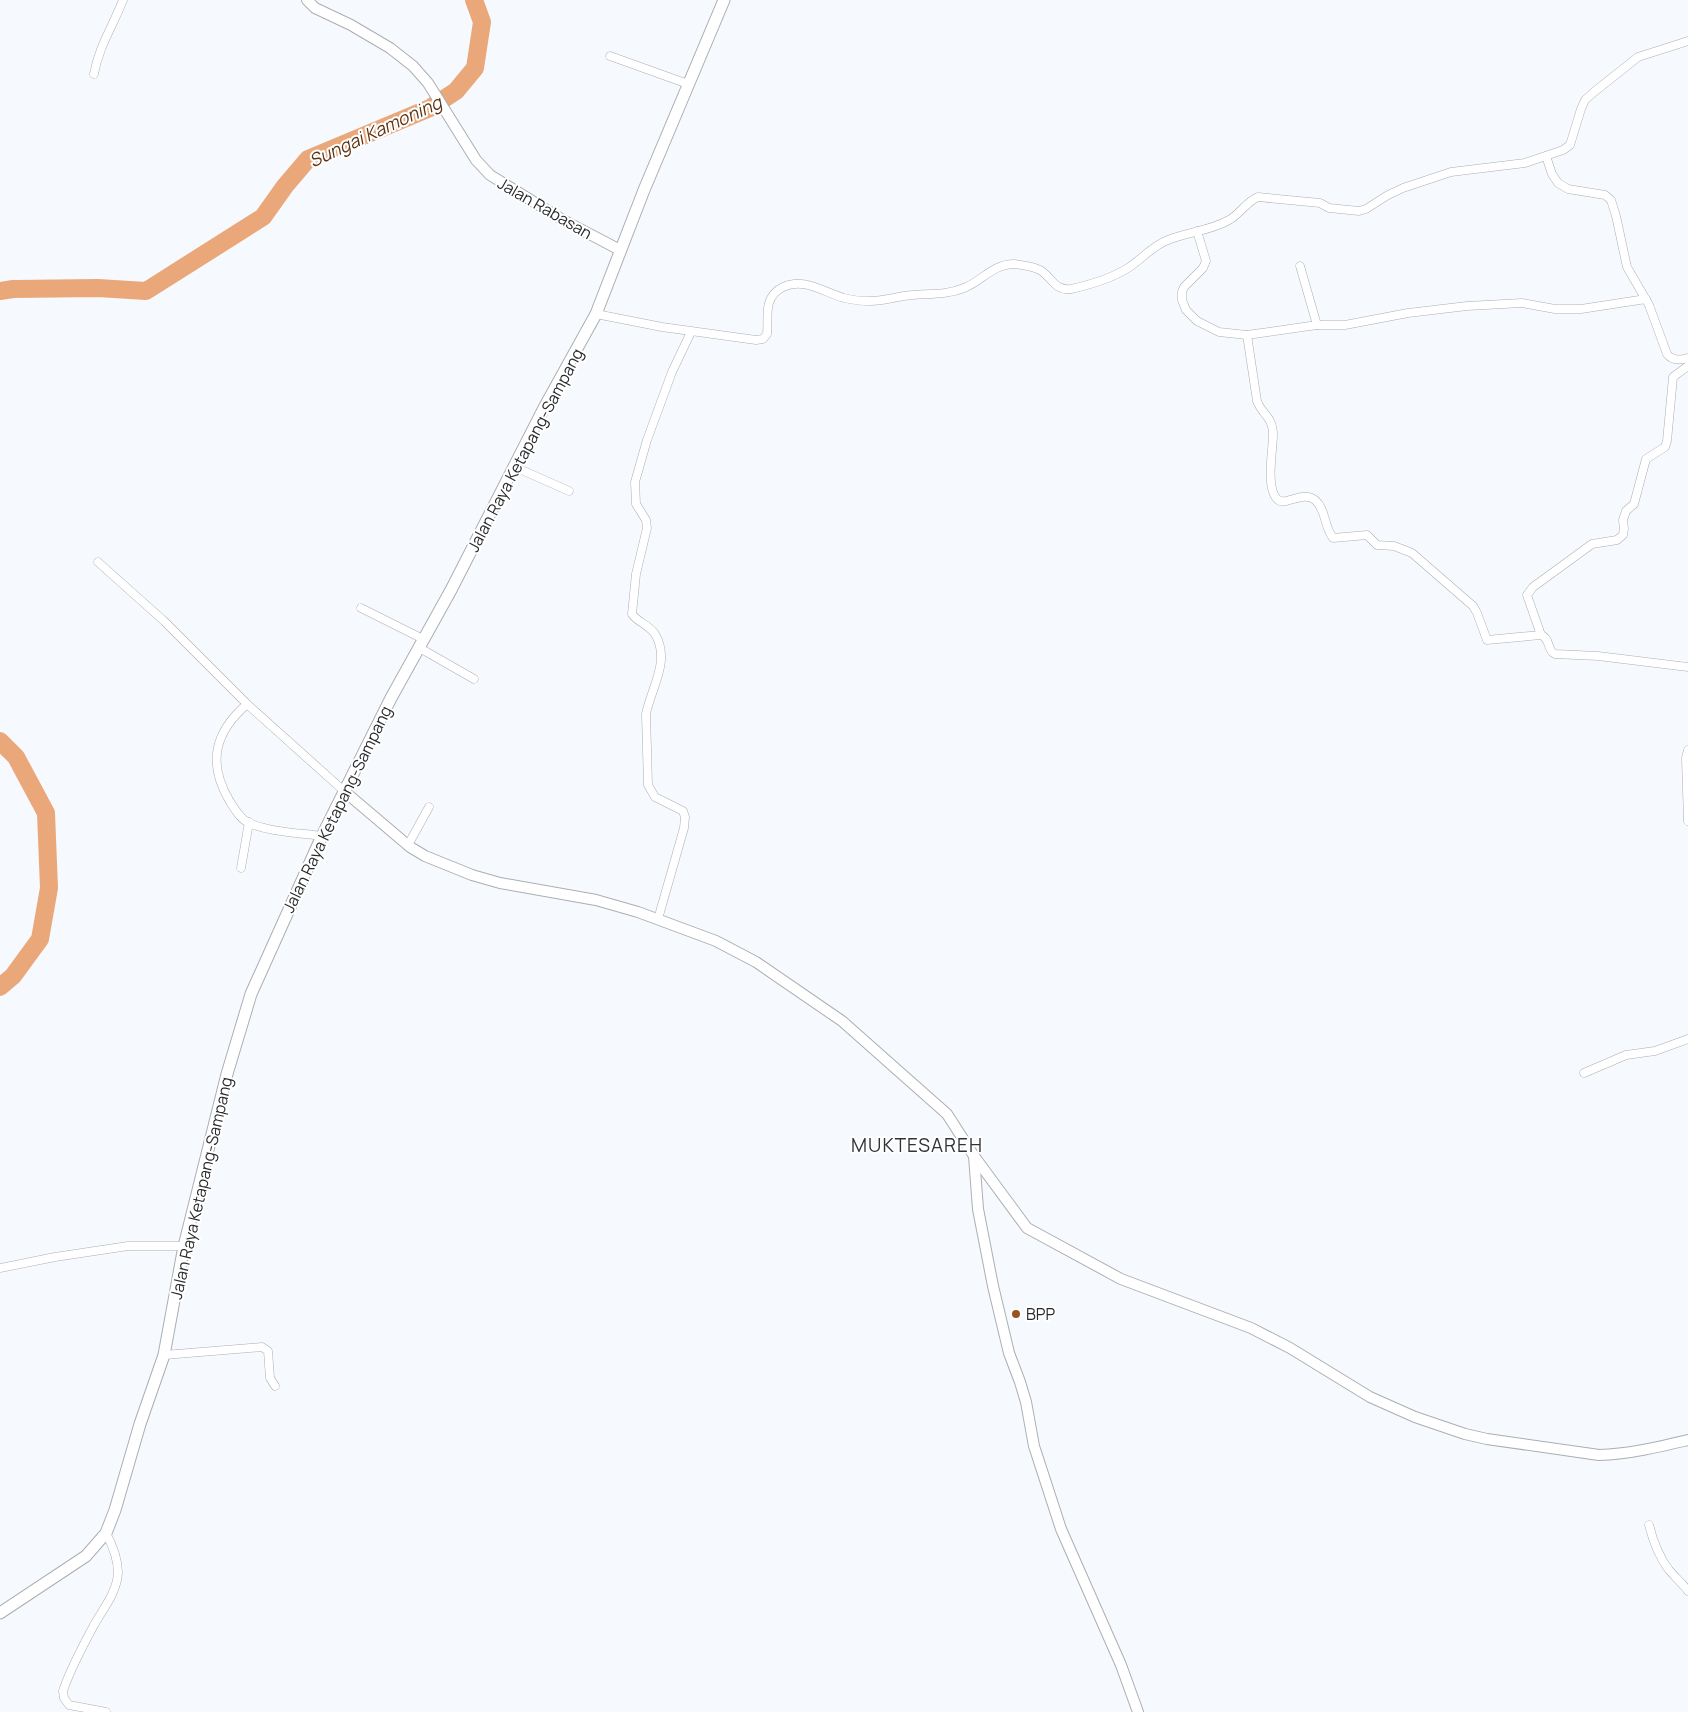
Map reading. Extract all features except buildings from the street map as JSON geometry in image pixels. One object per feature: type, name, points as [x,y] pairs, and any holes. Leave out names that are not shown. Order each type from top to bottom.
[{"type":"main road","name":"Jalan Rabasan","points":[[307,0],[315,8],[364,33],[402,57],[421,74],[476,160],[490,176],[563,220],[620,250]]},
{"type":"main road","name":"Jalan Raya Ketapang-Sampang","points":[[0,1614],[86,1556],[106,1533],[164,1355],[184,1246],[227,1074],[251,994],[344,791],[420,643],[451,590],[544,408],[596,314],[614,271],[620,250],[724,0]]},
{"type":"main road","points":[[344,791],[408,845],[425,856],[472,875],[500,883],[596,900],[638,912],[716,940],[741,953],[842,1021],[947,1114],[974,1156],[1027,1228],[1122,1279],[1251,1328],[1290,1348],[1370,1397],[1415,1417],[1466,1434],[1577,1452],[1619,1454],[1688,1440]]},
{"type":"main road","points":[[974,1156],[978,1209],[993,1286],[1009,1353],[1026,1402],[1034,1446],[1060,1529],[1121,1665],[1138,1712]]},
{"type":"street","points":[[94,74],[96,61],[107,32],[123,0]]},
{"type":"street","points":[[596,314],[691,332],[749,340],[763,339],[767,333],[767,311],[770,299],[780,288],[794,284],[806,284],[844,298],[878,300],[955,291],[971,285],[999,266],[1014,264],[1041,270],[1060,288],[1072,288],[1120,272],[1157,245],[1227,221],[1237,215],[1250,201],[1258,196],[1320,203],[1329,208],[1359,210],[1374,206],[1388,195],[1403,188],[1451,172],[1525,163],[1563,150],[1570,146],[1577,119],[1585,100],[1617,72],[1638,56],[1688,41]]},
{"type":"street","points":[[610,56],[688,84]]},
{"type":"street","points":[[1546,156],[1552,174],[1558,183],[1568,188],[1598,192],[1611,200],[1627,267],[1646,298],[1667,354],[1671,358],[1688,358]]},
{"type":"street","points":[[1197,231],[1206,261],[1203,268],[1184,287],[1181,296],[1183,305],[1197,321],[1219,332],[1247,335],[1317,325],[1345,325],[1408,313],[1467,306],[1522,303],[1555,309],[1581,309],[1646,298]]},
{"type":"street","points":[[1300,266],[1317,325]]},
{"type":"street","points":[[658,919],[684,828],[685,817],[681,808],[655,797],[648,785],[646,714],[648,702],[658,677],[660,653],[655,636],[646,624],[633,616],[632,611],[636,574],[644,549],[648,525],[636,504],[635,482],[650,432],[672,372],[691,332]]},
{"type":"street","points":[[1247,335],[1257,401],[1269,417],[1272,426],[1271,479],[1277,499],[1282,502],[1304,496],[1312,498],[1318,504],[1333,538],[1367,535],[1377,545],[1394,546],[1412,553],[1472,606],[1477,613],[1487,640],[1541,635]]},
{"type":"street","points":[[1688,366],[1673,377],[1667,441],[1664,447],[1646,459],[1634,504],[1626,512],[1623,520],[1623,536],[1617,540],[1592,544],[1533,587],[1527,595],[1541,635],[1545,637],[1549,648],[1556,654],[1598,656],[1688,666]]},
{"type":"street","points":[[515,467],[569,491]]},
{"type":"street","points":[[98,562],[164,621],[247,704],[344,791]]},
{"type":"street","points":[[361,608],[420,643],[474,679]]},
{"type":"street","points":[[247,704],[226,725],[219,739],[216,762],[217,775],[223,790],[238,812],[249,822],[269,828],[322,836]]},
{"type":"street","points":[[1688,750],[1686,758],[1688,821]]},
{"type":"street","points":[[408,845],[429,807]]},
{"type":"street","points":[[241,868],[249,822]]},
{"type":"street","points":[[1584,1073],[1626,1055],[1655,1051],[1688,1039]]},
{"type":"street","points":[[0,1268],[55,1256],[128,1246],[184,1246]]},
{"type":"street","points":[[164,1355],[262,1347],[268,1351],[270,1378],[275,1386]]},
{"type":"street","points":[[1649,1525],[1652,1537],[1668,1569],[1688,1591]]},
{"type":"street","points":[[106,1533],[114,1548],[117,1559],[118,1574],[116,1586],[94,1626],[63,1691],[64,1698],[69,1705],[106,1712]]},
{"type":"waterway","name":"Sungai Kamoning","points":[[0,291],[13,289],[98,288],[146,291],[263,217],[285,186],[308,159],[430,108],[456,91],[475,68],[482,22],[474,0]]},
{"type":"waterway","name":"Sungai Kamoning","points":[[0,741],[16,757],[46,813],[49,888],[40,939],[13,976],[0,987]]},
{"type":"place","name":"BPP","points":[[1016,1314]]},
{"type":"district","name":"MUKTESAREH","points":[[917,1145]]}]
